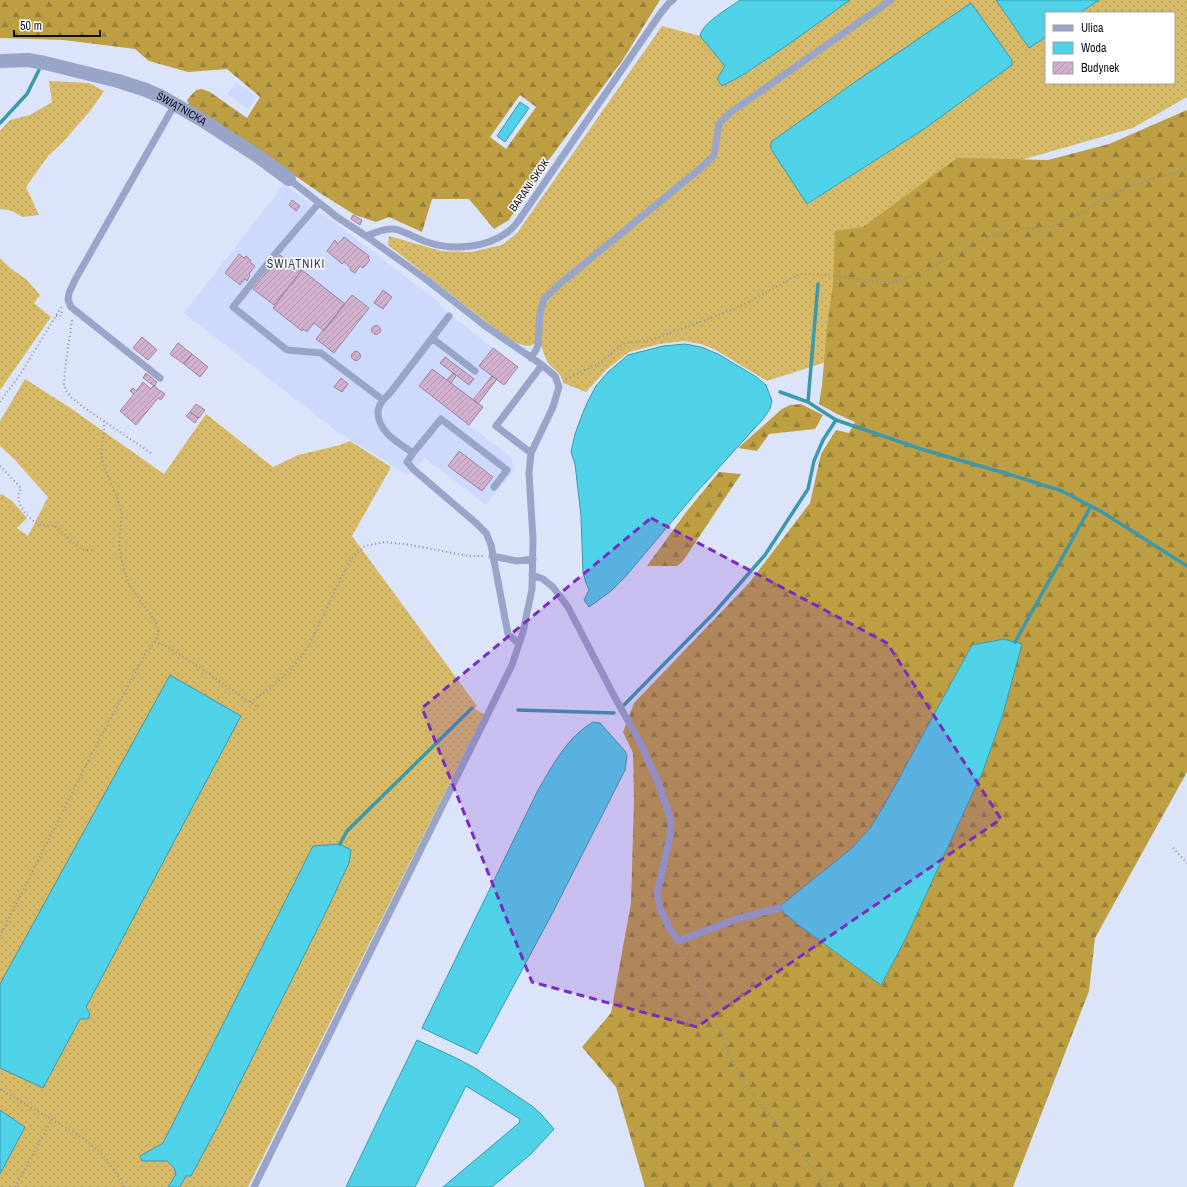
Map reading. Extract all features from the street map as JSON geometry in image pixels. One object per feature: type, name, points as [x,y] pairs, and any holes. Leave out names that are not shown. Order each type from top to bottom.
[{"type":"street","name":"ŚWIĄTNICKA","points":[[0,61],[28,60],[45,63],[118,81],[146,90],[175,104],[202,120],[289,179]]},
{"type":"lane","name":"BARANI SKOK","points":[[366,236],[379,231],[394,229],[427,243],[456,247],[489,241],[508,232],[519,220],[538,193],[660,14],[673,0]]},
{"type":"lane","points":[[531,358],[538,345],[540,313],[544,299],[562,282],[702,167],[714,155],[719,124],[731,112],[891,0]]},
{"type":"lane","points":[[160,378],[69,303],[69,293],[175,104]]},
{"type":"lane","name":"ŚWIĄTNICKA","points":[[289,179],[337,217],[366,236]]},
{"type":"lane","points":[[319,203],[276,253],[233,307],[287,350],[321,353],[383,400]]},
{"type":"lane","points":[[254,1187],[512,665],[523,632],[532,589],[534,539],[529,473],[531,454],[553,407],[559,387],[555,376],[542,365],[484,325],[423,277],[366,236]]},
{"type":"lane","points":[[414,453],[387,433],[379,423],[378,410],[383,400],[450,316]]},
{"type":"lane","points":[[432,338],[475,371]]},
{"type":"lane","points":[[531,454],[496,426],[542,365]]},
{"type":"lane","points":[[494,487],[507,470],[441,419],[407,462],[414,470],[486,533],[491,545],[508,634],[518,644]]},
{"type":"lane","points":[[492,556],[517,561],[533,559]]},
{"type":"lane","points":[[532,576],[543,579],[553,587],[568,607],[641,744],[658,782],[671,820],[670,836],[657,894],[661,911],[670,929],[679,942],[737,919],[779,908]]},
{"type":"path","points":[[558,383],[596,365],[625,343],[650,340],[719,315],[745,304],[799,274],[828,275],[889,283],[919,274],[990,236],[1022,229],[1050,226],[1068,220],[1130,186],[1187,167]]},
{"type":"path","points":[[0,402],[21,373],[60,307],[63,303],[69,303],[72,323],[65,369],[64,384],[66,391],[83,407],[151,453]]},
{"type":"path","points":[[56,316],[60,316],[62,314],[63,311],[60,307]]},
{"type":"path","points":[[0,936],[86,763],[144,656],[155,642],[159,633],[155,621],[130,586],[123,567],[119,544],[122,514],[103,464],[101,453],[104,421]]},
{"type":"path","points":[[0,466],[21,488],[18,495],[18,502],[34,521],[39,524],[53,526],[83,550],[95,550]]},
{"type":"path","points":[[250,702],[271,688],[303,655],[343,574],[353,557],[365,546],[384,542],[405,544],[468,556],[492,556]]},
{"type":"path","points":[[155,642],[166,646],[193,663],[257,707]]},
{"type":"path","points":[[1174,848],[1187,864]]},
{"type":"path","points":[[679,942],[701,986],[732,1060],[746,1087],[827,1187]]},
{"type":"path","points":[[0,1089],[83,1138],[98,1150],[107,1160],[125,1187]]},
{"type":"path","points":[[15,1187],[52,1119]]},
{"type":"highlighted area","points":[[651,518],[887,643],[1001,819],[697,1027],[532,982],[422,708]]},
{"type":"shaded area","points":[[850,0],[996,0],[1029,48],[1045,38],[1045,84],[1175,84],[1175,12],[1081,12],[1099,0],[1187,0],[1187,97],[1133,128],[997,167],[935,327],[767,381],[716,350],[701,344],[684,341],[660,344],[629,352],[606,370],[586,392],[563,383],[560,374],[547,361],[542,347],[534,344],[529,346],[524,345],[511,340],[388,245],[389,236],[441,251],[471,252],[502,245],[517,233],[662,26],[700,36],[725,66],[717,79],[722,86],[744,75]],"holes":[[[1012,65],[924,129],[808,204],[771,149],[772,142],[855,82]]]},
{"type":"shaded area","points":[[49,81],[89,83],[104,91],[91,110],[62,143],[48,156],[26,187],[39,215],[23,217],[9,210],[0,209],[0,131],[10,120],[30,115],[52,102]]},
{"type":"shaded area","points":[[236,82],[257,97],[248,109],[227,94]]},
{"type":"shaded area","points":[[284,184],[309,203],[310,206],[308,208],[317,215],[322,213],[440,303],[439,304],[448,313],[518,367],[504,385],[497,380],[478,404],[483,407],[469,425],[511,457],[514,470],[486,505],[425,458],[408,475],[339,433],[184,313]]},
{"type":"shaded area","points":[[0,258],[10,268],[26,279],[40,295],[34,303],[51,317],[0,390]]},
{"type":"shaded area","points":[[25,379],[69,407],[164,474],[206,414],[273,467],[298,455],[340,445],[350,441],[391,467],[352,536],[477,706],[475,709],[484,714],[248,1187],[180,1187],[218,1126],[325,914],[349,863],[313,846],[163,1143],[140,1156],[142,1161],[167,1161],[174,1168],[176,1174],[168,1187],[0,1187],[0,1174],[25,1127],[0,1110],[0,495],[2,494],[12,501],[27,518],[17,528],[28,536],[48,497],[15,460],[0,446],[0,421]]},
{"type":"green space","points":[[0,0],[660,0],[622,61],[545,165],[509,220],[494,229],[469,199],[432,199],[422,232],[389,217],[376,222],[355,215],[190,107],[187,100],[196,90],[202,89],[210,92],[247,118],[260,97],[227,69],[188,72],[149,61],[135,49],[64,40],[0,38]],"holes":[[[520,95],[536,107],[506,149],[490,137]]]},
{"type":"green space","points":[[1187,110],[1187,772],[1095,938],[1089,991],[1013,1187],[645,1187],[616,1087],[582,1047],[611,1013],[631,903],[634,800],[633,753],[623,732],[634,703],[749,583],[810,503],[821,454],[836,430],[849,433],[855,422],[819,404],[833,284],[835,231],[863,227],[957,158],[1048,160],[1109,144]],"holes":[[[1022,644],[1003,714],[983,771],[905,940],[881,985],[801,927],[783,912],[780,906],[852,848],[870,828],[885,804],[972,645]]]},
{"type":"green space","points":[[801,404],[823,415],[815,429],[769,434],[757,451],[738,448],[782,409],[790,405]]},
{"type":"green space","points":[[719,472],[741,474],[683,561],[677,566],[647,566],[687,511]]},
{"type":"water","points":[[740,0],[850,0],[743,75],[722,86],[717,79],[725,66],[700,36],[702,31],[711,21]]},
{"type":"water","points":[[996,0],[1099,0],[1081,12],[1045,12],[1045,38],[1029,48]]},
{"type":"water","points":[[971,3],[1012,60],[1012,65],[924,129],[807,204],[771,149],[771,142],[855,82]]},
{"type":"water","points":[[520,102],[529,108],[505,142],[497,136]]},
{"type":"water","points":[[685,344],[701,347],[718,354],[755,376],[766,385],[772,401],[770,409],[763,419],[695,494],[626,576],[611,591],[589,607],[584,600],[589,590],[583,572],[581,516],[575,464],[571,452],[575,434],[587,403],[596,386],[608,372],[628,355],[663,346]]},
{"type":"water","points":[[1004,639],[1022,644],[1003,714],[983,771],[905,940],[881,985],[801,927],[783,912],[780,906],[852,848],[870,828],[885,804],[972,645]]},
{"type":"water","points":[[170,675],[241,716],[86,1007],[90,1014],[88,1019],[80,1019],[43,1088],[0,1068],[0,984]]},
{"type":"water","points":[[593,722],[600,723],[625,751],[627,756],[625,770],[552,914],[477,1054],[422,1028],[538,790],[561,752],[576,735]]},
{"type":"water","points":[[340,844],[351,850],[349,863],[325,914],[218,1126],[191,1176],[186,1176],[180,1187],[168,1187],[176,1174],[174,1168],[167,1161],[142,1161],[140,1156],[163,1143],[313,846]]},
{"type":"water","points":[[417,1040],[475,1068],[532,1106],[554,1129],[531,1154],[492,1187],[443,1187],[519,1123],[520,1119],[466,1086],[415,1187],[346,1187]]},
{"type":"water","points":[[0,1110],[25,1127],[0,1174]]},
{"type":"building","points":[[292,200],[300,206],[296,211],[289,205]]},
{"type":"building","points":[[353,215],[362,220],[360,225],[351,219]]},
{"type":"building","points":[[344,237],[369,256],[368,258],[370,260],[363,268],[360,266],[355,273],[350,270],[351,268],[344,262],[342,264],[327,251],[335,240],[338,244]]},
{"type":"building","points":[[239,254],[244,258],[246,256],[255,266],[249,274],[250,275],[247,281],[245,279],[240,285],[225,273]]},
{"type":"building","points":[[280,255],[301,271],[274,305],[253,289]]},
{"type":"building","points":[[302,270],[345,304],[324,331],[314,323],[307,332],[303,329],[302,331],[273,308]]},
{"type":"building","points":[[383,290],[392,297],[383,309],[374,303]]},
{"type":"building","points":[[352,295],[369,308],[334,353],[316,339]]},
{"type":"building","points":[[376,325],[381,330],[376,335],[371,330]]},
{"type":"building","points":[[142,337],[157,350],[148,360],[133,348]]},
{"type":"building","points":[[178,343],[192,354],[184,364],[170,354]]},
{"type":"building","points":[[493,348],[518,367],[504,385],[479,366]]},
{"type":"building","points":[[356,351],[361,356],[356,361],[351,356]]},
{"type":"building","points":[[192,354],[208,367],[200,377],[184,364]]},
{"type":"building","points":[[445,357],[474,379],[469,385],[440,363]]},
{"type":"building","points":[[432,369],[483,407],[469,425],[419,386]]},
{"type":"building","points":[[146,373],[157,382],[154,386],[143,378]]},
{"type":"building","points":[[453,373],[456,376],[451,383],[447,380]]},
{"type":"building","points":[[492,376],[497,379],[478,404],[473,400]]},
{"type":"building","points":[[341,378],[348,384],[342,392],[334,387]]},
{"type":"building","points":[[143,382],[151,389],[153,386],[156,386],[156,388],[165,394],[161,400],[158,398],[136,425],[120,411],[134,394],[130,391],[133,388],[136,391]]},
{"type":"building","points":[[196,404],[205,410],[199,418],[190,412]]},
{"type":"building","points":[[190,412],[198,418],[195,423],[186,416]]},
{"type":"building","points":[[459,451],[493,477],[482,491],[448,466]]},
{"type":"waterway","points":[[0,123],[27,94],[39,70]]},
{"type":"waterway","points":[[808,402],[818,284]]},
{"type":"waterway","points":[[780,392],[808,402],[836,420],[924,450],[1062,491],[1102,512],[1187,566]]},
{"type":"waterway","points":[[624,705],[713,614],[765,555],[808,489],[814,461],[823,440],[836,420]]},
{"type":"waterway","points":[[1015,642],[1091,506]]},
{"type":"waterway","points":[[340,844],[347,831],[472,708]]},
{"type":"waterway","points":[[518,710],[614,713]]},
{"type":"district","name":"ŚWIĄTNIKI","points":[[296,264]]}]
